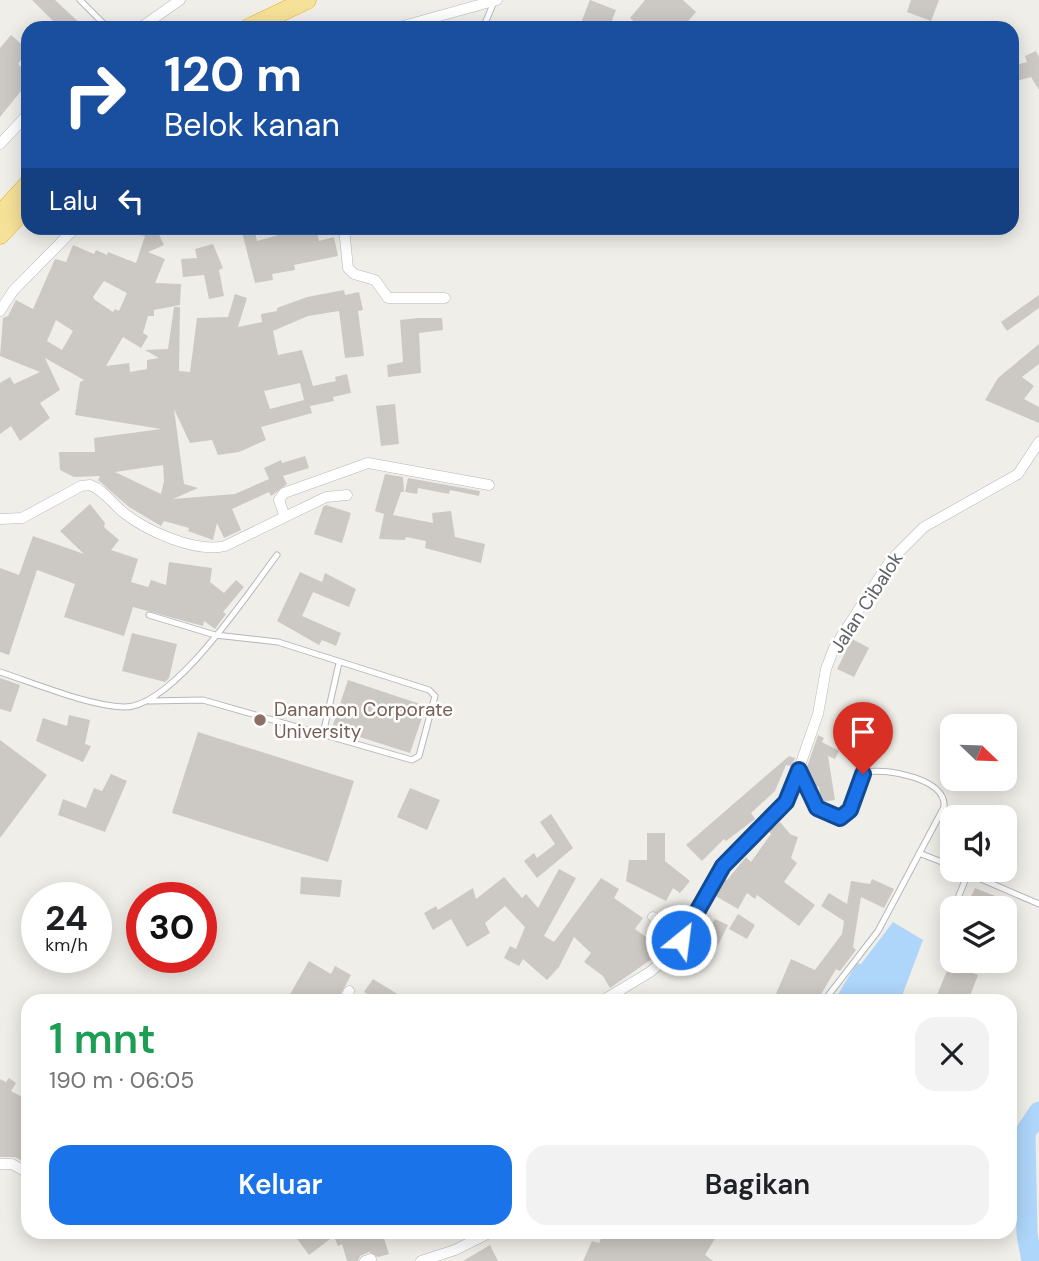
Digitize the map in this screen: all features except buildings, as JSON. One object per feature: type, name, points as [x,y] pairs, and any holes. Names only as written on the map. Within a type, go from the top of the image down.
[{"type":"highway","points":[[263,21],[307,0]]},
{"type":"highway","points":[[0,215],[21,192]]},
{"type":"highway","points":[[0,235],[21,212]]},
{"type":"street","points":[[150,21],[180,0]]},
{"type":"street","points":[[421,21],[496,0]]},
{"type":"street","points":[[0,143],[21,121]]},
{"type":"street","points":[[0,311],[13,291],[68,235]]},
{"type":"street","points":[[345,235],[348,268],[354,274],[375,280],[388,298],[445,298]]},
{"type":"street","name":"Jalan Cibalok","points":[[613,994],[660,965],[685,934],[723,866],[786,802],[818,714],[830,657],[852,616],[890,561],[924,527],[1018,474],[1039,442]]},
{"type":"street","points":[[285,517],[279,500],[284,493],[368,463],[489,485]]},
{"type":"street","points":[[0,519],[22,519],[87,485],[97,488],[138,522],[208,547],[225,546],[326,497],[347,495]]},
{"type":"street","points":[[653,917],[685,934]]},
{"type":"street","points":[[0,1164],[12,1164],[21,1169]]},
{"type":"street","points":[[421,1261],[478,1239]]},
{"type":"lane","points":[[80,0],[101,21]]},
{"type":"lane","points":[[486,21],[496,0]]},
{"type":"lane","points":[[0,671],[111,705],[136,706],[149,701],[180,676],[277,555]]},
{"type":"lane","points":[[149,615],[215,635],[278,642],[429,690],[435,698],[416,759],[203,700],[149,701]]},
{"type":"lane","points":[[323,734],[340,663]]},
{"type":"lane","points":[[799,770],[817,808],[840,818],[848,814],[856,784],[866,772],[893,773],[940,789],[944,797],[944,807],[878,931],[829,994]]},
{"type":"lane","points":[[919,853],[940,861]]},
{"type":"lane","points":[[989,882],[1039,904]]},
{"type":"water","points":[[893,922],[923,940],[903,994],[838,994],[857,963],[861,964]]},
{"type":"waterway","points":[[1032,1261],[1027,1234],[1025,1133],[1039,1112]]},
{"type":"place","name":"Danamon Corporate University","points":[[260,720]]},
{"type":"route","points":[[681,940],[723,866],[786,802],[799,770],[817,808],[825,814],[840,818],[848,814],[856,784],[863,774]]}]
